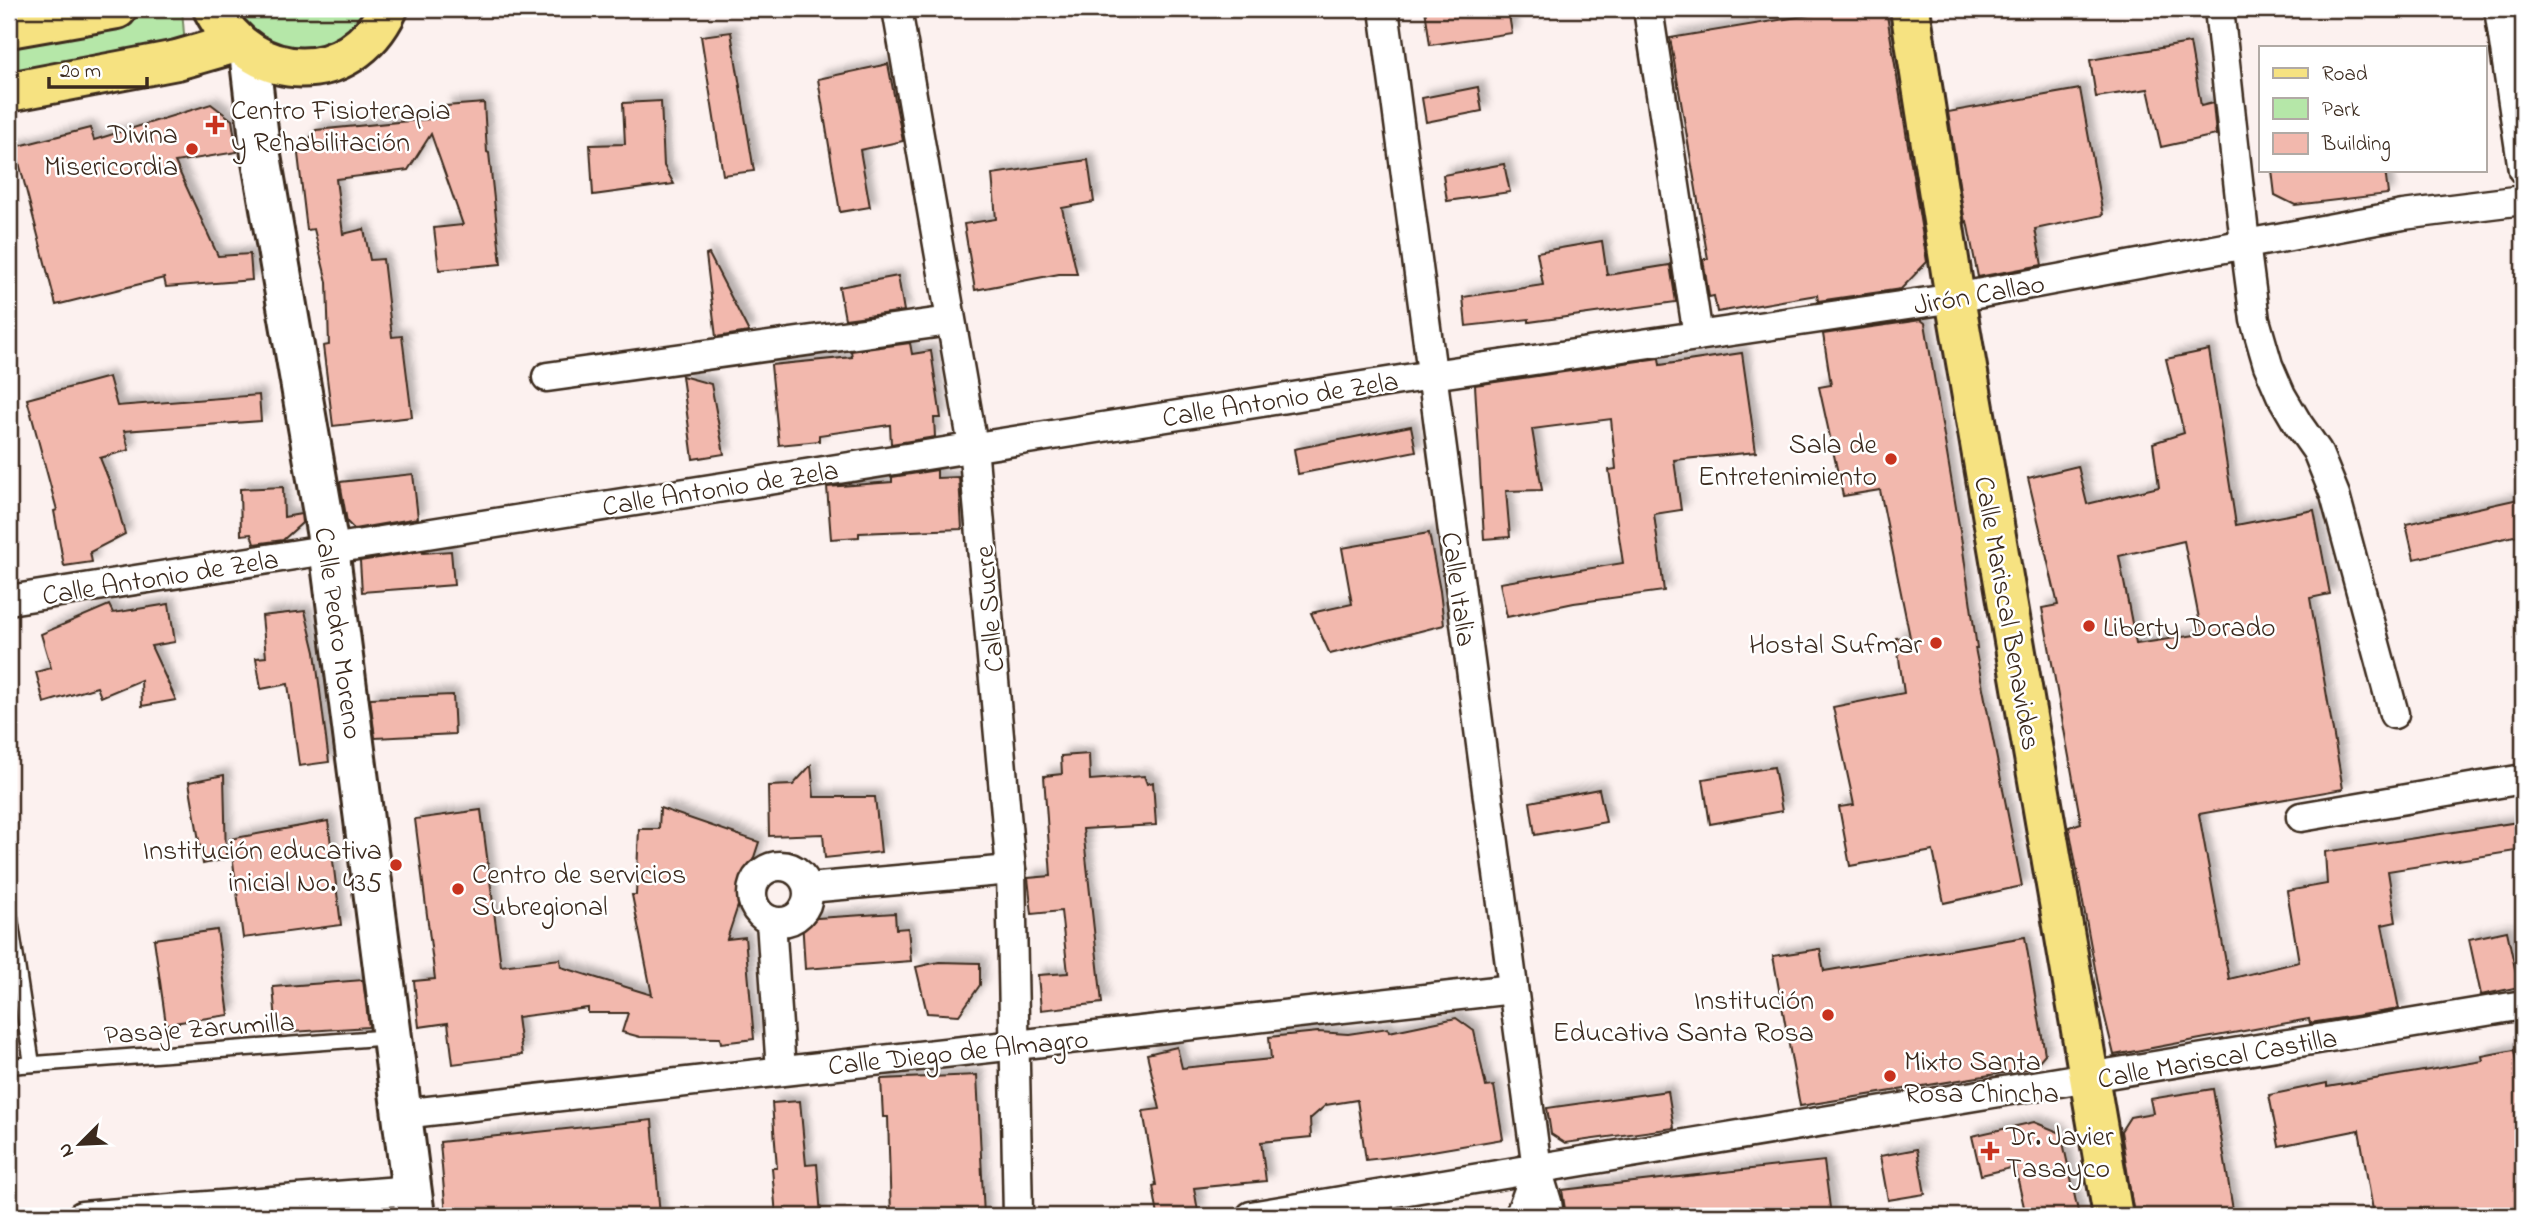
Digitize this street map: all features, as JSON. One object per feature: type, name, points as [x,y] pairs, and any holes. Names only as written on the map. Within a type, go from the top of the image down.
[{"type":"main road","points":[[9,28],[117,9]]},
{"type":"main road","points":[[213,9],[221,24],[243,48],[276,65],[305,68],[334,62],[360,48],[380,26],[388,9]]},
{"type":"main road","name":"Calle Mariscal Benavides","points":[[1910,9],[1955,298],[2113,1216]]},
{"type":"main road","points":[[9,92],[243,48]]},
{"type":"main road","name":"Calle Pedro Moreno","points":[[243,48],[330,548],[413,1203]]},
{"type":"street","name":"Calle Sucre","points":[[897,9],[973,446],[1011,870],[1018,1216]]},
{"type":"street","name":"Calle Italia","points":[[1384,9],[1537,1169],[1549,1216]]},
{"type":"street","points":[[1648,9],[1698,335]]},
{"type":"street","points":[[2219,9],[2255,320],[2268,365],[2298,424],[2317,451],[2335,495],[2394,714]]},
{"type":"street","points":[[2499,9],[2523,170]]},
{"type":"street","name":"Jirón Callao","points":[[1432,375],[1955,298],[2403,215],[2523,200]]},
{"type":"street","points":[[547,377],[950,321]]},
{"type":"street","name":"Calle Antonio de Zela","points":[[9,600],[1432,375]]},
{"type":"street","points":[[2301,817],[2523,779]]},
{"type":"street","points":[[779,866],[792,868],[802,877],[807,888],[803,911],[794,919],[772,921],[760,915],[753,903],[751,890],[756,878],[766,869],[779,866]]},
{"type":"street","points":[[807,888],[1011,870]]},
{"type":"street","points":[[772,921],[780,1071]]},
{"type":"street","name":"Calle Diego de Almagro","points":[[402,1114],[1513,989]]},
{"type":"street","name":"Calle Mariscal Castilla","points":[[1251,1216],[2523,1005]]},
{"type":"street","name":"Calle Italia","points":[[1522,1216],[1521,1212],[1537,1169]]},
{"type":"street","points":[[82,1216],[413,1203]]},
{"type":"lane","points":[[9,912],[32,1064]]},
{"type":"lane","name":"Pasaje Zarumilla","points":[[9,1066],[393,1037]]},
{"type":"green space","points":[[154,9],[182,9],[185,47],[9,78],[9,34]]},
{"type":"green space","points":[[235,9],[367,9],[353,26],[337,38],[301,48],[265,38],[249,26]]},
{"type":"building","points":[[1425,9],[1508,9],[1512,33],[1430,45]]},
{"type":"building","points":[[1846,9],[1886,9],[1927,262],[1901,289],[1818,301],[1817,295],[1717,312],[1714,296],[1709,297],[1703,259],[1708,259],[1670,38]]},
{"type":"building","points":[[731,32],[754,171],[723,175],[701,36]]},
{"type":"building","points":[[2190,43],[2201,106],[2213,103],[2216,135],[2161,147],[2148,89],[2096,97],[2090,60]]},
{"type":"building","points":[[888,64],[903,141],[860,150],[870,207],[840,212],[818,79]]},
{"type":"building","points":[[1478,87],[1482,111],[1426,122],[1422,98]]},
{"type":"building","points":[[2080,89],[2103,215],[2035,229],[2042,265],[1978,277],[1967,221],[1965,223],[1948,112]]},
{"type":"building","points":[[661,101],[664,166],[674,184],[593,195],[590,145],[625,144],[623,103]]},
{"type":"building","points":[[484,103],[487,152],[501,264],[439,270],[434,228],[463,225],[431,134],[408,170],[336,179],[343,234],[364,229],[370,260],[383,259],[392,337],[402,336],[412,417],[333,426],[323,346],[329,345],[327,282],[314,229],[307,230],[298,154],[316,130],[449,117],[446,106]]},
{"type":"building","points":[[211,104],[232,120],[237,152],[175,162],[218,256],[250,254],[252,280],[166,287],[164,278],[56,305],[15,147],[90,128],[94,140]]},
{"type":"building","points":[[1088,160],[1094,202],[1062,208],[1077,274],[1059,274],[975,290],[964,224],[996,219],[992,174]]},
{"type":"building","points":[[1504,164],[1510,192],[1447,201],[1443,175]]},
{"type":"building","points":[[2272,172],[2385,172],[2388,194],[2295,205],[2275,195]]},
{"type":"building","points":[[1602,241],[1607,275],[1670,265],[1676,302],[1529,322],[1529,319],[1466,326],[1463,297],[1543,285],[1537,252]]},
{"type":"building","points":[[709,254],[749,332],[716,337],[706,255]]},
{"type":"building","points":[[898,276],[904,311],[845,319],[839,287]]},
{"type":"building","points":[[1921,320],[1925,323],[1962,543],[1975,648],[2022,886],[1944,903],[1933,851],[1850,866],[1839,807],[1854,805],[1833,707],[1904,693],[1896,638],[1910,637],[1880,490],[1843,496],[1819,387],[1831,385],[1823,334]]},
{"type":"building","points":[[910,343],[912,354],[931,351],[941,418],[934,418],[935,437],[891,444],[890,425],[819,435],[819,441],[779,445],[771,365],[852,357],[851,351]]},
{"type":"building","points":[[2209,350],[2236,525],[2314,510],[2330,594],[2310,598],[2343,789],[2199,814],[2229,979],[2299,962],[2287,891],[2327,884],[2325,852],[2518,822],[2522,850],[2388,871],[2396,922],[2382,925],[2399,1009],[2310,1023],[2309,1019],[2114,1055],[2101,1001],[2069,827],[2081,823],[2042,608],[2058,605],[2028,478],[2078,466],[2087,504],[2159,487],[2153,443],[2184,433],[2166,359]],"holes":[[[2184,541],[2202,634],[2136,644],[2119,556]]]},
{"type":"building","points":[[1742,353],[1756,452],[1674,460],[1681,510],[1654,514],[1664,591],[1574,603],[1507,617],[1500,583],[1623,563],[1609,470],[1616,469],[1611,419],[1532,429],[1542,490],[1506,491],[1510,537],[1484,539],[1475,385],[1659,358],[1660,365]]},
{"type":"building","points":[[682,376],[711,384],[724,454],[693,459]]},
{"type":"building","points":[[109,377],[117,406],[259,395],[261,421],[124,431],[129,450],[100,458],[113,490],[125,534],[90,552],[92,562],[64,566],[54,511],[57,510],[27,399]]},
{"type":"building","points":[[1411,426],[1416,451],[1298,474],[1294,449]]},
{"type":"building","points":[[937,470],[937,478],[959,477],[962,529],[859,533],[859,537],[831,539],[827,487],[892,482],[892,477]]},
{"type":"building","points":[[413,474],[418,518],[354,529],[347,522],[340,482]]},
{"type":"building","points":[[283,487],[284,517],[301,514],[302,523],[283,540],[254,544],[251,534],[241,535],[240,489]]},
{"type":"building","points":[[2523,498],[2523,534],[2414,559],[2406,524]]},
{"type":"building","points":[[1429,533],[1444,625],[1330,654],[1311,613],[1352,604],[1342,548]]},
{"type":"building","points":[[422,551],[451,551],[454,585],[362,592],[360,561]]},
{"type":"building","points":[[169,604],[175,642],[151,646],[176,700],[142,706],[141,680],[101,697],[97,687],[44,703],[36,672],[51,668],[41,634],[109,605],[113,613]]},
{"type":"building","points":[[305,611],[315,652],[329,762],[299,766],[288,684],[261,689],[256,658],[266,657],[262,616]]},
{"type":"building","points":[[453,695],[455,734],[375,738],[370,698]]},
{"type":"building","points":[[1089,754],[1090,780],[1144,776],[1147,784],[1153,782],[1156,825],[1083,829],[1102,1003],[1041,1010],[1038,975],[1068,973],[1061,911],[1032,914],[1028,878],[1051,876],[1044,776],[1062,774],[1061,756]]},
{"type":"building","points":[[811,765],[814,797],[875,797],[881,852],[825,858],[823,834],[769,836],[768,786],[793,785]]},
{"type":"building","points":[[1774,767],[1782,811],[1710,824],[1703,779]]},
{"type":"building","points":[[224,775],[226,859],[203,864],[189,782]]},
{"type":"building","points":[[1599,789],[1606,822],[1535,835],[1530,802]]},
{"type":"building","points":[[660,808],[759,842],[727,939],[745,937],[754,1039],[721,1043],[720,1038],[640,1037],[622,1032],[628,1013],[588,1013],[588,1008],[517,1017],[522,1055],[453,1064],[448,1023],[419,1027],[414,981],[435,979],[415,819],[481,810],[501,966],[560,959],[561,967],[652,995],[632,895],[636,895],[639,829],[659,829]]},
{"type":"building","points":[[328,821],[341,925],[243,938],[230,839]]},
{"type":"building","points":[[895,913],[896,929],[908,928],[911,961],[805,969],[802,919]]},
{"type":"building","points":[[217,930],[229,1015],[166,1024],[154,939]]},
{"type":"building","points":[[2507,931],[2519,987],[2481,995],[2469,939]]},
{"type":"building","points":[[2025,937],[2045,1054],[2033,1068],[1800,1106],[1773,956],[1820,949],[1824,971]]},
{"type":"building","points":[[939,962],[980,963],[980,985],[959,1015],[927,1013],[916,967]]},
{"type":"building","points":[[363,980],[369,1027],[277,1033],[273,987]]},
{"type":"building","points":[[1456,1018],[1474,1031],[1486,1087],[1494,1086],[1503,1139],[1366,1160],[1357,1100],[1326,1105],[1310,1119],[1311,1137],[1261,1142],[1266,1181],[1194,1188],[1198,1211],[1158,1216],[1153,1186],[1156,1185],[1143,1111],[1160,1109],[1147,1054],[1177,1047],[1182,1068],[1271,1059],[1269,1037],[1318,1032],[1348,1034],[1388,1028],[1389,1032]]},
{"type":"building","points":[[2514,1050],[2523,1096],[2523,1216],[2374,1216],[2359,1130],[2279,1146],[2269,1095],[2327,1083],[2327,1087],[2483,1061],[2482,1056]]},
{"type":"building","points":[[977,1075],[984,1216],[891,1216],[888,1117],[883,1117],[881,1079]]},
{"type":"building","points":[[2213,1089],[2234,1216],[2134,1216],[2121,1131],[2130,1117],[2153,1113],[2150,1099]]},
{"type":"building","points":[[1668,1091],[1674,1128],[1565,1143],[1551,1134],[1547,1108]]},
{"type":"building","points":[[800,1101],[806,1165],[817,1164],[821,1216],[776,1216],[772,1168],[777,1168],[772,1103]]},
{"type":"building","points":[[652,1120],[660,1216],[446,1216],[440,1142]]},
{"type":"building","points":[[2034,1122],[2061,1133],[2079,1216],[2026,1216],[2015,1167],[1981,1175],[1972,1136]]},
{"type":"building","points":[[1917,1149],[1925,1194],[1888,1200],[1880,1156]]},
{"type":"building","points":[[1824,1161],[1831,1216],[1566,1216],[1562,1190]]},
{"type":"place","name":"Centro Fisioterapia y Rehabilitación","points":[[215,125]]},
{"type":"place","name":"Divina Misericordia","points":[[192,149]]},
{"type":"place","name":"Sala de Entretenimiento","points":[[1891,459]]},
{"type":"place","name":"Liberty Dorado","points":[[2089,626]]},
{"type":"place","name":"Hostal Sufmar","points":[[1936,643]]},
{"type":"place","name":"Institución educativa inicial No. 435","points":[[396,865]]},
{"type":"place","name":"Centro de servicios Subregional","points":[[458,889]]},
{"type":"place","name":"Institución Educativa Santa Rosa","points":[[1828,1015]]},
{"type":"place","name":"Mixto Santa Rosa Chincha","points":[[1890,1076]]},
{"type":"place","name":"Dr. Javier Tasayco","points":[[1990,1151]]}]
